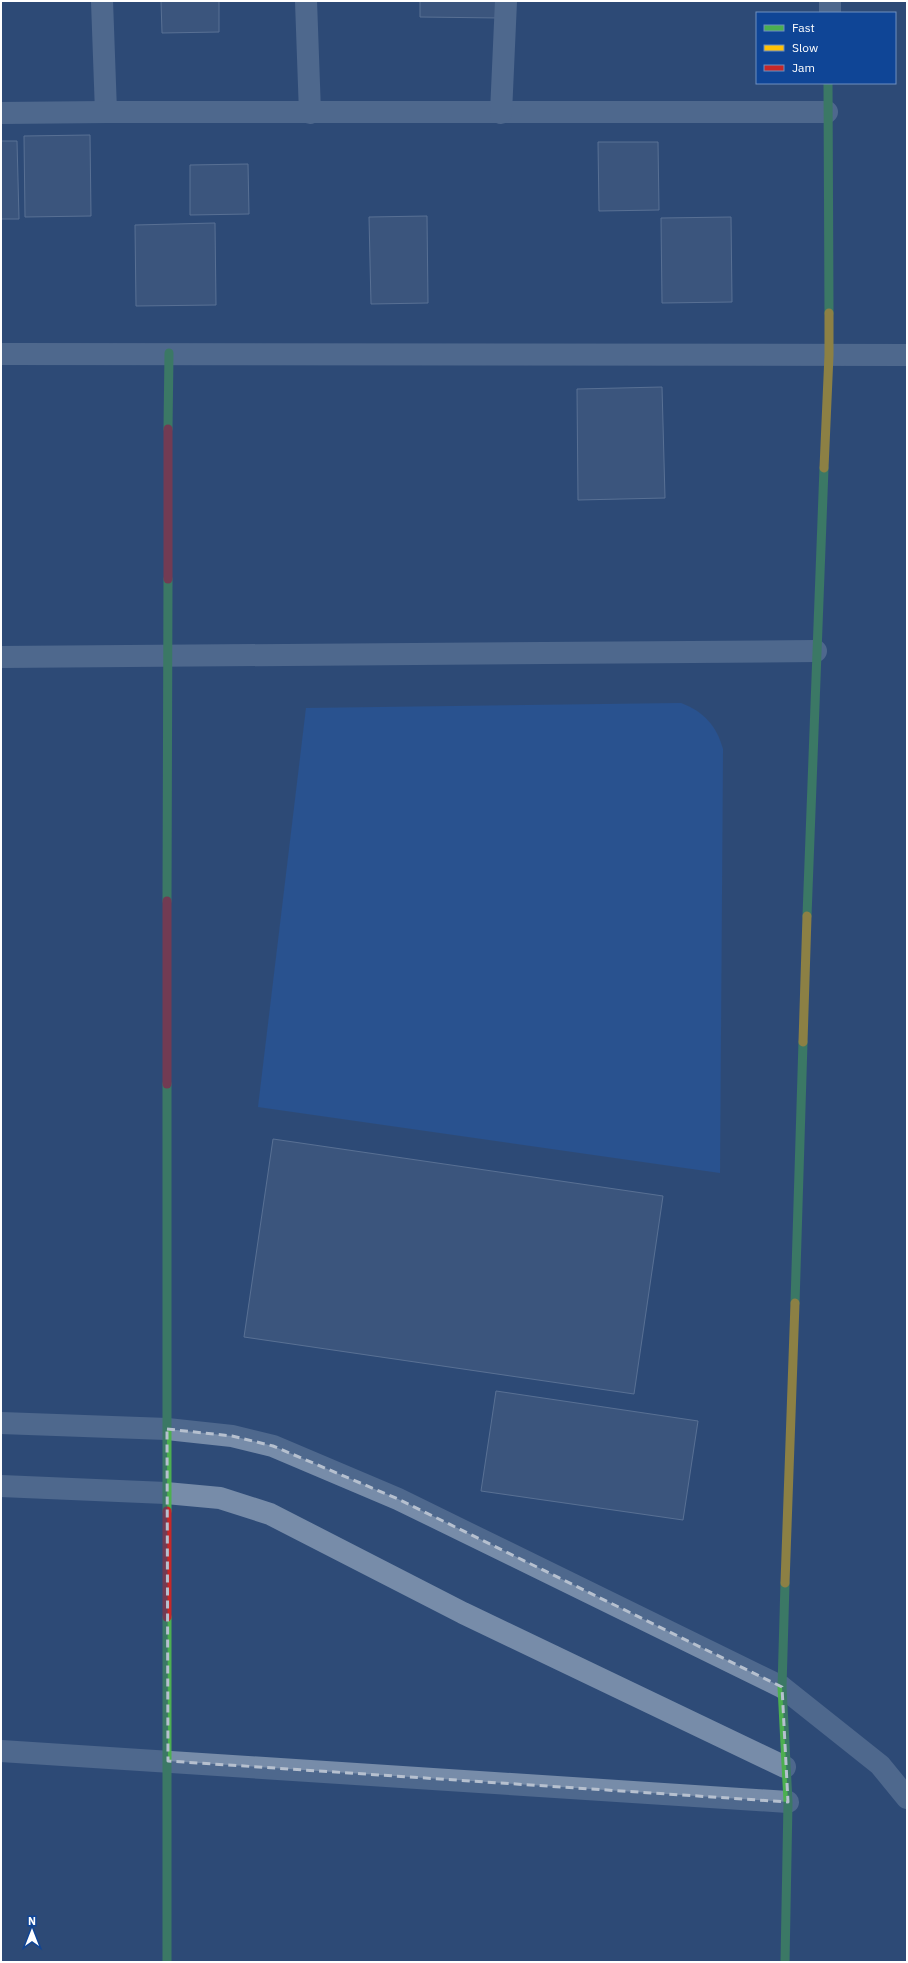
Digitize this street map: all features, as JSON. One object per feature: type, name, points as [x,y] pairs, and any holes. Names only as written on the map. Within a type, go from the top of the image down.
[{"type":"street","points":[[102,1],[106,112]]},
{"type":"street","points":[[306,1],[310,113]]},
{"type":"street","points":[[501,113],[506,1]]},
{"type":"street","points":[[830,1],[830,12]]},
{"type":"street","points":[[785,1962],[788,1802],[782,1687],[816,651],[829,355],[828,84]]},
{"type":"street","points":[[1,113],[827,112]]},
{"type":"street","points":[[167,1962],[167,657],[169,353]]},
{"type":"street","points":[[1,354],[907,355]]},
{"type":"street","points":[[1,657],[167,657],[816,651]]},
{"type":"street","points":[[1,1423],[167,1429],[232,1436],[273,1446],[288,1452],[398,1499],[782,1687],[880,1765],[907,1798]]},
{"type":"street","points":[[1,1486],[166,1493],[220,1498],[270,1514],[470,1616],[785,1767]]},
{"type":"street","points":[[1,1751],[788,1802]]},
{"type":"highlighted area","points":[[167,1429],[232,1436],[273,1446],[398,1499],[782,1687],[788,1802],[168,1761]]},
{"type":"shaded area","points":[[681,703],[703,715],[708,720],[717,733],[723,749],[720,1173],[258,1107],[306,708]]},
{"type":"building","points":[[161,1],[219,1],[219,32],[162,33]]},
{"type":"building","points":[[420,1],[501,1],[501,18],[420,17]]},
{"type":"building","points":[[90,135],[91,216],[25,217],[24,136]]},
{"type":"building","points":[[1,141],[17,141],[19,219],[1,219]]},
{"type":"building","points":[[598,142],[658,142],[659,210],[599,211]]},
{"type":"building","points":[[248,164],[249,214],[190,215],[190,165]]},
{"type":"building","points":[[427,216],[428,303],[371,304],[369,217]]},
{"type":"building","points":[[731,217],[732,302],[662,303],[661,218]]},
{"type":"building","points":[[215,223],[216,305],[136,306],[135,225]]},
{"type":"building","points":[[662,387],[665,498],[578,500],[577,389]]},
{"type":"building","points":[[273,1139],[663,1196],[634,1394],[244,1337]]},
{"type":"building","points":[[496,1391],[698,1421],[683,1520],[481,1491]]},
{"type":"traffic: fast","points":[[828,84],[829,313]]},
{"type":"traffic: fast","points":[[168,429],[169,353]]},
{"type":"traffic: fast","points":[[807,916],[824,468]]},
{"type":"traffic: fast","points":[[167,901],[168,579]]},
{"type":"traffic: fast","points":[[795,1303],[803,1042]]},
{"type":"traffic: fast","points":[[167,1084],[167,1511]]},
{"type":"traffic: fast","points":[[785,1583],[782,1687],[788,1802],[785,1962]]},
{"type":"traffic: fast","points":[[167,1617],[167,1962]]},
{"type":"traffic: slow","points":[[824,468],[829,355],[829,313]]},
{"type":"traffic: slow","points":[[803,1042],[807,916]]},
{"type":"traffic: slow","points":[[785,1583],[795,1303]]},
{"type":"traffic: jam","points":[[168,429],[168,579]]},
{"type":"traffic: jam","points":[[167,901],[167,1084]]},
{"type":"traffic: jam","points":[[167,1511],[167,1617]]}]
